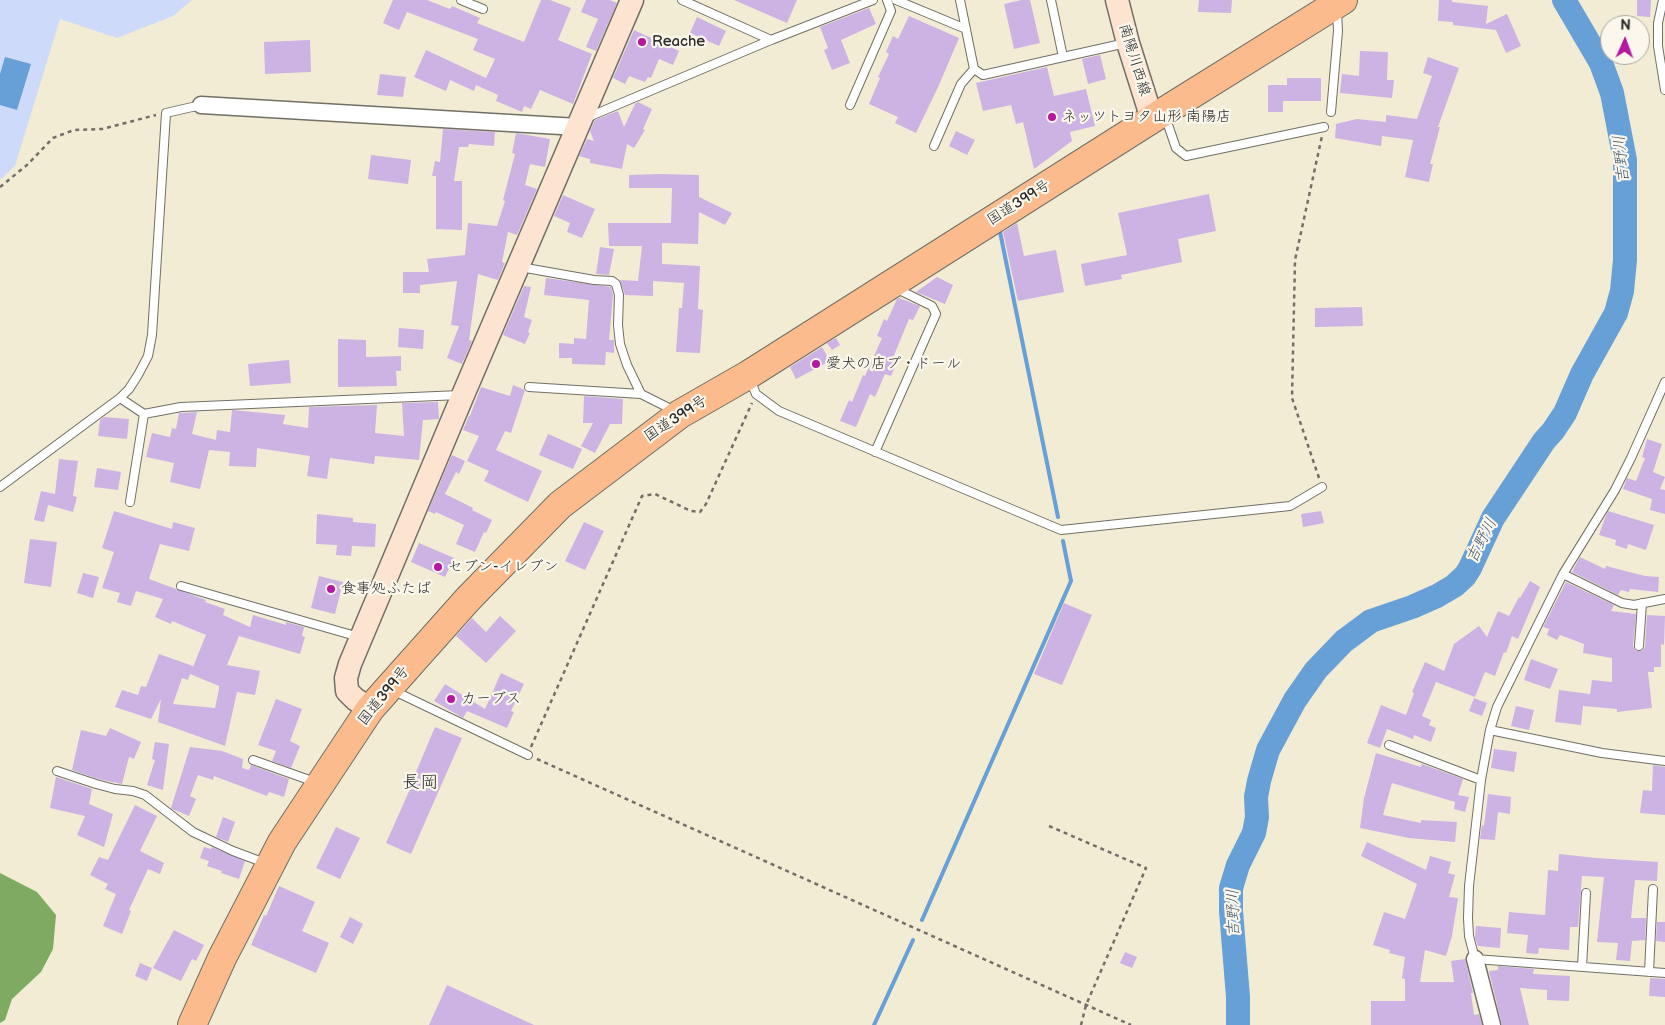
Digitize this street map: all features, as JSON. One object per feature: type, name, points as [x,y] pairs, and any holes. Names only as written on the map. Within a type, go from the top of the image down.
[{"type":"highway","name":"国道399号","points":[[192,1025],[222,958],[282,842],[370,709],[468,599],[560,505],[680,414],[752,384],[889,285],[1341,1]]},
{"type":"street","points":[[370,709],[347,691],[346,678],[463,395],[632,0]]},
{"type":"street","name":"南陽川西線","points":[[1117,0],[1128,43],[1158,115]]},
{"type":"street","points":[[202,105],[579,123]]},
{"type":"street","points":[[1475,959],[1492,1025]]},
{"type":"lane","points":[[461,0],[483,9]]},
{"type":"lane","points":[[682,0],[771,40]]},
{"type":"lane","points":[[579,123],[771,40],[873,0]]},
{"type":"lane","points":[[850,105],[891,12],[887,0]]},
{"type":"lane","points":[[896,0],[966,29]]},
{"type":"lane","points":[[960,0],[974,69],[983,75],[1128,43]]},
{"type":"lane","points":[[1051,0],[1063,57]]},
{"type":"lane","points":[[1663,0],[1658,23],[1658,46],[1665,90]]},
{"type":"lane","points":[[1331,112],[1341,1]]},
{"type":"lane","points":[[934,146],[961,84],[974,69]]},
{"type":"lane","points":[[0,487],[120,398],[129,389],[148,356],[152,335],[166,113],[202,105]]},
{"type":"lane","points":[[1158,115],[1176,148],[1186,156],[1324,127]]},
{"type":"lane","points":[[518,266],[612,281],[616,284],[619,295],[618,325],[620,344],[627,365],[641,394]]},
{"type":"lane","points":[[876,452],[936,314],[932,306],[889,285]]},
{"type":"lane","points":[[752,384],[779,411],[1061,530],[1290,506],[1322,487]]},
{"type":"lane","points":[[1665,384],[1632,458],[1615,490],[1563,574],[1498,707],[1490,730],[1480,780],[1469,894],[1469,936],[1475,959],[1665,974]]},
{"type":"lane","points":[[529,387],[641,394],[680,414]]},
{"type":"lane","points":[[120,398],[144,414],[181,407],[463,395]]},
{"type":"lane","points":[[130,502],[144,414]]},
{"type":"lane","points":[[1563,574],[1622,603],[1634,605],[1665,600]]},
{"type":"lane","points":[[181,586],[361,638]]},
{"type":"lane","points":[[1639,646],[1642,603]]},
{"type":"lane","points":[[388,688],[528,755]]},
{"type":"lane","points":[[1490,730],[1602,753],[1665,761]]},
{"type":"lane","points":[[1389,745],[1480,780]]},
{"type":"lane","points":[[253,760],[321,784]]},
{"type":"lane","points":[[57,771],[96,784],[145,795],[193,832],[233,851],[271,865]]},
{"type":"lane","points":[[1649,972],[1653,889]]},
{"type":"lane","points":[[1582,967],[1586,893]]},
{"type":"path","points":[[0,187],[27,165],[53,138],[74,130],[102,129],[166,113]]},
{"type":"path","points":[[1322,487],[1292,398],[1295,260],[1324,127]]},
{"type":"path","points":[[752,384],[706,504],[700,512],[691,511],[655,494],[642,496],[528,755],[1131,1025]]},
{"type":"path","points":[[1049,826],[1146,868],[1086,1005],[1081,1025]]},
{"type":"shaded area","points":[[0,0],[192,0],[173,16],[117,38],[60,19],[15,166],[0,180]]},
{"type":"green space","points":[[0,873],[37,892],[56,915],[53,949],[41,972],[12,999],[5,1020],[0,1023]]},
{"type":"water","points":[[5,57],[31,64],[17,110],[0,105],[0,74]]},
{"type":"building","points":[[393,0],[427,0],[450,9],[452,6],[480,18],[477,23],[524,42],[541,0],[550,0],[571,8],[558,40],[592,54],[573,104],[540,90],[531,109],[524,106],[522,112],[496,101],[498,95],[476,85],[474,91],[450,80],[446,91],[414,77],[426,50],[486,78],[495,59],[473,50],[478,39],[407,12],[399,30],[383,23]]},
{"type":"building","points":[[586,0],[610,0],[617,3],[596,51],[586,47],[598,19],[581,12]]},
{"type":"building","points":[[734,0],[797,0],[787,23]]},
{"type":"building","points":[[1030,0],[1040,43],[1014,49],[1004,4]]},
{"type":"building","points":[[1199,0],[1232,0],[1231,13],[1198,12]]},
{"type":"building","points":[[1439,0],[1452,0],[1452,2],[1488,6],[1486,24],[1507,14],[1521,46],[1506,53],[1496,30],[1453,25],[1453,22],[1438,21]]},
{"type":"building","points":[[1637,0],[1651,0],[1650,17],[1650,15],[1637,15]]},
{"type":"building","points":[[869,8],[876,24],[841,40],[850,63],[832,70],[824,50],[828,48],[820,27]]},
{"type":"building","points":[[909,16],[959,38],[916,133],[895,123],[898,117],[869,104],[880,78],[878,77],[889,54],[886,52],[893,36],[898,39]]},
{"type":"building","points":[[697,17],[726,31],[719,46],[690,33]]},
{"type":"building","points":[[634,30],[679,51],[673,65],[659,59],[651,78],[648,77],[645,82],[629,76],[625,84],[613,78]]},
{"type":"building","points":[[310,40],[311,72],[265,74],[264,42]]},
{"type":"building","points":[[1360,51],[1388,52],[1387,80],[1394,80],[1392,98],[1340,93],[1342,74],[1359,76]]},
{"type":"building","points":[[1100,55],[1106,79],[1088,84],[1082,59]]},
{"type":"building","points":[[1428,57],[1459,68],[1438,127],[1440,127],[1430,164],[1433,164],[1429,182],[1405,177],[1413,140],[1382,136],[1381,146],[1335,138],[1336,124],[1357,119],[1386,122],[1386,115],[1417,119],[1432,76],[1423,73]]},
{"type":"building","points":[[1047,67],[1054,96],[1086,89],[1095,126],[1070,132],[1072,141],[1034,169],[1023,122],[1016,124],[1011,105],[983,111],[976,83]]},
{"type":"building","points":[[380,74],[406,77],[403,97],[377,95]]},
{"type":"building","points":[[1287,78],[1321,78],[1321,101],[1283,101],[1283,112],[1268,112],[1268,85],[1287,85]]},
{"type":"building","points":[[638,102],[652,109],[643,129],[645,130],[634,148],[627,144],[622,169],[590,163],[590,159],[579,156],[587,139],[594,141],[590,131],[595,120],[618,111],[624,127],[635,104]]},
{"type":"building","points":[[443,129],[495,132],[494,146],[469,144],[468,147],[459,147],[454,181],[462,181],[462,230],[436,229],[436,176],[432,176],[435,161],[440,162]]},
{"type":"building","points":[[956,131],[975,140],[967,155],[949,146]]},
{"type":"building","points":[[516,133],[550,139],[545,167],[530,164],[525,185],[537,189],[517,235],[508,232],[502,262],[505,263],[498,280],[478,274],[469,340],[472,341],[462,364],[447,358],[459,326],[451,325],[457,281],[420,285],[420,293],[403,293],[403,272],[429,272],[427,259],[465,255],[468,223],[497,226],[505,201],[503,200],[515,154],[512,153]]},
{"type":"building","points":[[371,155],[411,160],[408,184],[368,179]]},
{"type":"building","points":[[629,175],[699,175],[699,197],[732,213],[725,225],[699,212],[698,244],[662,243],[662,264],[700,266],[698,309],[703,310],[700,353],[676,352],[679,308],[682,308],[684,283],[653,281],[653,296],[625,295],[620,280],[638,281],[642,246],[609,246],[608,223],[671,223],[672,188],[629,188]]},
{"type":"building","points":[[1209,194],[1216,231],[1178,239],[1182,262],[1121,275],[1122,279],[1085,286],[1081,264],[1127,255],[1118,213]]},
{"type":"building","points":[[563,195],[595,209],[582,238],[567,232],[570,223],[554,216]]},
{"type":"building","points":[[1017,223],[1024,256],[1056,250],[1064,292],[1018,301],[1003,232]]},
{"type":"building","points":[[600,247],[614,249],[609,275],[596,274]]},
{"type":"building","points":[[937,277],[953,285],[945,304],[916,292]]},
{"type":"building","points":[[546,278],[611,287],[613,295],[609,340],[614,340],[614,353],[606,352],[605,365],[572,364],[572,358],[559,358],[559,343],[574,344],[574,338],[586,339],[589,300],[544,295]]},
{"type":"building","points":[[524,286],[531,287],[524,317],[532,320],[528,332],[530,333],[525,344],[503,335]]},
{"type":"building","points":[[899,298],[920,306],[913,320],[909,319],[892,360],[897,362],[891,376],[885,374],[875,397],[870,394],[856,427],[840,421],[849,400],[852,402],[882,338],[877,336],[884,319],[887,321]]},
{"type":"building","points":[[1362,307],[1363,326],[1315,327],[1315,308]]},
{"type":"building","points":[[399,328],[424,330],[423,349],[398,347]]},
{"type":"building","points":[[836,338],[840,345],[832,350],[827,343]]},
{"type":"building","points":[[338,339],[366,340],[366,357],[401,356],[401,371],[396,371],[397,386],[338,387]]},
{"type":"building","points":[[822,347],[830,361],[796,379],[790,367]]},
{"type":"building","points":[[289,360],[291,383],[250,386],[248,364]]},
{"type":"building","points":[[513,385],[525,390],[511,433],[505,431],[496,450],[542,471],[528,502],[484,481],[489,471],[467,461],[479,436],[463,430],[481,387],[510,396]]},
{"type":"building","points":[[584,396],[623,399],[622,424],[610,424],[595,453],[581,446],[593,423],[583,423]]},
{"type":"building","points":[[438,402],[439,419],[423,420],[419,460],[375,456],[374,464],[330,458],[327,479],[307,476],[310,456],[257,448],[256,467],[229,466],[230,452],[209,450],[200,489],[170,482],[174,463],[146,457],[152,433],[170,437],[172,428],[176,429],[179,413],[197,412],[192,434],[216,440],[217,430],[230,432],[232,410],[285,415],[283,424],[308,428],[309,407],[377,405],[375,433],[404,436],[402,403]]},
{"type":"building","points":[[104,417],[129,419],[127,439],[98,436],[100,420]]},
{"type":"building","points":[[548,434],[582,449],[573,469],[539,455]]},
{"type":"building","points":[[1647,439],[1662,444],[1653,472],[1665,477],[1660,489],[1665,490],[1665,514],[1650,510],[1652,499],[1623,489],[1627,478],[1636,481],[1645,458],[1642,457]]},
{"type":"building","points":[[452,455],[465,461],[459,474],[456,472],[445,494],[492,520],[475,552],[456,544],[464,525],[436,512],[435,514],[428,511]]},
{"type":"building","points":[[59,459],[78,461],[73,496],[77,497],[73,512],[48,505],[44,522],[34,520],[41,491],[55,494]]},
{"type":"building","points":[[97,468],[121,472],[118,490],[94,487]]},
{"type":"building","points":[[114,511],[172,529],[173,522],[195,528],[189,551],[160,544],[149,579],[225,609],[223,615],[250,627],[253,615],[286,625],[286,622],[304,627],[302,636],[305,637],[300,654],[239,636],[227,665],[260,671],[255,695],[237,692],[225,746],[158,722],[161,699],[151,719],[115,707],[122,690],[138,695],[141,686],[146,687],[159,654],[193,666],[191,671],[206,635],[172,621],[171,624],[155,617],[163,599],[136,591],[131,606],[117,602],[120,593],[102,588],[114,552],[102,548]],"holes":[[[190,674],[219,686],[215,708],[173,704],[182,678],[188,680]]]},
{"type":"building","points":[[1321,511],[1324,523],[1303,527],[1301,514]]},
{"type":"building","points":[[1608,511],[1654,525],[1646,550],[1628,544],[1627,549],[1615,545],[1616,540],[1599,535]]},
{"type":"building","points":[[317,514],[353,518],[353,522],[376,524],[375,547],[352,546],[351,556],[336,555],[337,545],[316,544]]},
{"type":"building","points":[[584,522],[604,531],[585,570],[565,561]]},
{"type":"building","points":[[30,539],[57,542],[51,587],[24,583]]},
{"type":"building","points":[[419,543],[454,558],[445,577],[411,562]]},
{"type":"building","points":[[1580,557],[1605,569],[1606,566],[1645,576],[1659,577],[1658,592],[1630,589],[1629,592],[1621,590],[1618,595],[1572,572]]},
{"type":"building","points":[[83,573],[99,577],[93,598],[77,593]]},
{"type":"building","points":[[319,576],[343,582],[335,614],[311,608]]},
{"type":"building","points":[[1530,581],[1540,587],[1518,639],[1512,636],[1495,676],[1485,672],[1475,697],[1436,682],[1422,716],[1431,720],[1429,725],[1436,728],[1431,742],[1414,735],[1413,739],[1387,729],[1380,748],[1367,743],[1381,705],[1406,715],[1414,693],[1412,692],[1425,662],[1444,671],[1454,644],[1479,626],[1487,637],[1498,611],[1509,616]]},
{"type":"building","points":[[1566,582],[1614,605],[1611,611],[1636,614],[1633,646],[1636,651],[1642,651],[1645,647],[1647,615],[1665,616],[1664,645],[1661,644],[1661,667],[1654,667],[1654,672],[1648,672],[1652,708],[1617,712],[1617,709],[1583,706],[1581,725],[1555,722],[1559,690],[1590,694],[1592,680],[1612,682],[1612,658],[1583,653],[1584,644],[1560,635],[1557,640],[1547,635],[1549,629],[1543,627]]},
{"type":"building","points":[[1064,603],[1092,615],[1062,685],[1034,674]]},
{"type":"building","points":[[500,616],[516,631],[486,663],[456,636],[472,618],[486,632]]},
{"type":"building","points":[[1531,659],[1558,669],[1550,689],[1524,680]]},
{"type":"building","points":[[501,673],[524,684],[511,711],[514,712],[507,728],[467,711],[463,718],[434,701],[445,684],[485,709]]},
{"type":"building","points":[[1474,698],[1487,703],[1482,716],[1469,711]]},
{"type":"building","points":[[276,699],[302,709],[290,741],[300,746],[291,768],[272,761],[276,751],[258,745]]},
{"type":"building","points":[[1516,706],[1534,710],[1529,730],[1511,726]]},
{"type":"building","points":[[435,727],[462,738],[411,854],[386,843]]},
{"type":"building","points":[[110,728],[141,742],[134,759],[129,757],[122,784],[98,779],[72,770],[81,730],[106,736]]},
{"type":"building","points":[[155,742],[169,744],[163,790],[147,785],[155,760],[152,759]]},
{"type":"building","points":[[190,747],[222,751],[243,759],[242,768],[249,770],[251,765],[289,779],[284,797],[269,792],[267,796],[214,776],[213,780],[198,775],[190,796],[196,799],[189,816],[172,809]]},
{"type":"building","points":[[1494,749],[1517,752],[1514,772],[1491,768]]},
{"type":"building","points":[[1376,753],[1421,767],[1422,764],[1463,779],[1458,795],[1469,797],[1465,812],[1454,809],[1455,802],[1392,783],[1383,815],[1421,823],[1421,820],[1457,822],[1455,842],[1409,838],[1360,828],[1364,798]]},
{"type":"building","points":[[1653,765],[1665,767],[1665,815],[1640,813],[1643,790],[1652,791]]},
{"type":"building","points":[[56,777],[92,789],[89,804],[113,814],[104,847],[77,835],[85,816],[50,808]]},
{"type":"building","points":[[1488,794],[1511,797],[1510,814],[1498,812],[1495,840],[1480,839],[1482,825],[1484,826]]},
{"type":"building","points":[[135,805],[157,816],[140,851],[164,863],[160,874],[148,869],[129,910],[131,911],[122,934],[103,926],[116,894],[105,889],[108,884],[90,875],[99,857],[108,860]]},
{"type":"building","points":[[223,817],[235,822],[228,842],[216,837]]},
{"type":"building","points":[[336,827],[360,838],[340,879],[316,868]]},
{"type":"building","points":[[1367,842],[1426,870],[1430,856],[1451,862],[1448,873],[1455,875],[1449,897],[1458,898],[1452,936],[1446,956],[1425,950],[1420,982],[1454,982],[1451,961],[1465,959],[1473,993],[1471,993],[1474,1015],[1479,1014],[1482,1025],[1371,1025],[1371,1001],[1405,1001],[1405,979],[1402,978],[1405,957],[1389,953],[1390,950],[1373,945],[1384,912],[1405,919],[1417,884],[1361,856]]},
{"type":"building","points":[[204,847],[211,849],[212,847],[245,861],[239,879],[207,866],[209,861],[200,858]]},
{"type":"building","points":[[1559,854],[1658,862],[1657,881],[1635,880],[1631,918],[1646,918],[1645,940],[1632,941],[1630,961],[1616,960],[1618,943],[1597,942],[1604,877],[1582,876],[1578,927],[1570,927],[1569,950],[1539,948],[1538,954],[1526,953],[1528,935],[1507,933],[1509,912],[1545,915],[1548,870],[1558,871]]},
{"type":"building","points":[[279,886],[315,902],[302,931],[329,943],[316,973],[251,945]]},
{"type":"building","points":[[350,917],[363,924],[353,944],[340,937]]},
{"type":"building","points":[[1657,922],[1665,922],[1665,942],[1656,941]]},
{"type":"building","points":[[1476,926],[1501,928],[1500,948],[1478,946],[1475,938]]},
{"type":"building","points":[[174,930],[204,945],[196,961],[192,959],[181,981],[153,968]]},
{"type":"building","points":[[1125,952],[1137,957],[1132,968],[1120,963]]},
{"type":"building","points":[[140,963],[152,968],[147,981],[135,976]]},
{"type":"building","points":[[1498,966],[1534,969],[1533,974],[1570,976],[1569,1001],[1547,1000],[1547,990],[1520,988],[1529,1025],[1502,1025],[1489,971],[1498,970]]},
{"type":"building","points":[[1650,978],[1665,979],[1665,997],[1649,996]]},
{"type":"building","points":[[447,985],[534,1025],[429,1025]]},
{"type":"waterway","name":"吉野川","points":[[1238,1025],[1231,888],[1238,865],[1254,833],[1257,817],[1256,797],[1268,750],[1295,700],[1316,670],[1344,641],[1371,621],[1437,596],[1454,586],[1465,576],[1493,518],[1565,413],[1582,374],[1616,313],[1622,291],[1625,260],[1625,160],[1612,93],[1601,63],[1564,0]]},
{"type":"waterway","points":[[1000,232],[1058,517]]},
{"type":"waterway","points":[[922,920],[1071,581],[1063,541]]},
{"type":"waterway","points":[[874,1025],[913,940]]},
{"type":"place","name":"Reache","points":[[642,42]]},
{"type":"place","name":"ネッツトヨタ山形 南陽店","points":[[1052,117]]},
{"type":"place","name":"愛犬の店プ・ドール","points":[[816,364]]},
{"type":"place","name":"セブン-イレブン","points":[[438,567]]},
{"type":"place","name":"食事処ふたば","points":[[331,589]]},
{"type":"place","name":"カーブス","points":[[451,699]]},
{"type":"district","name":"長岡","points":[[420,783]]}]
